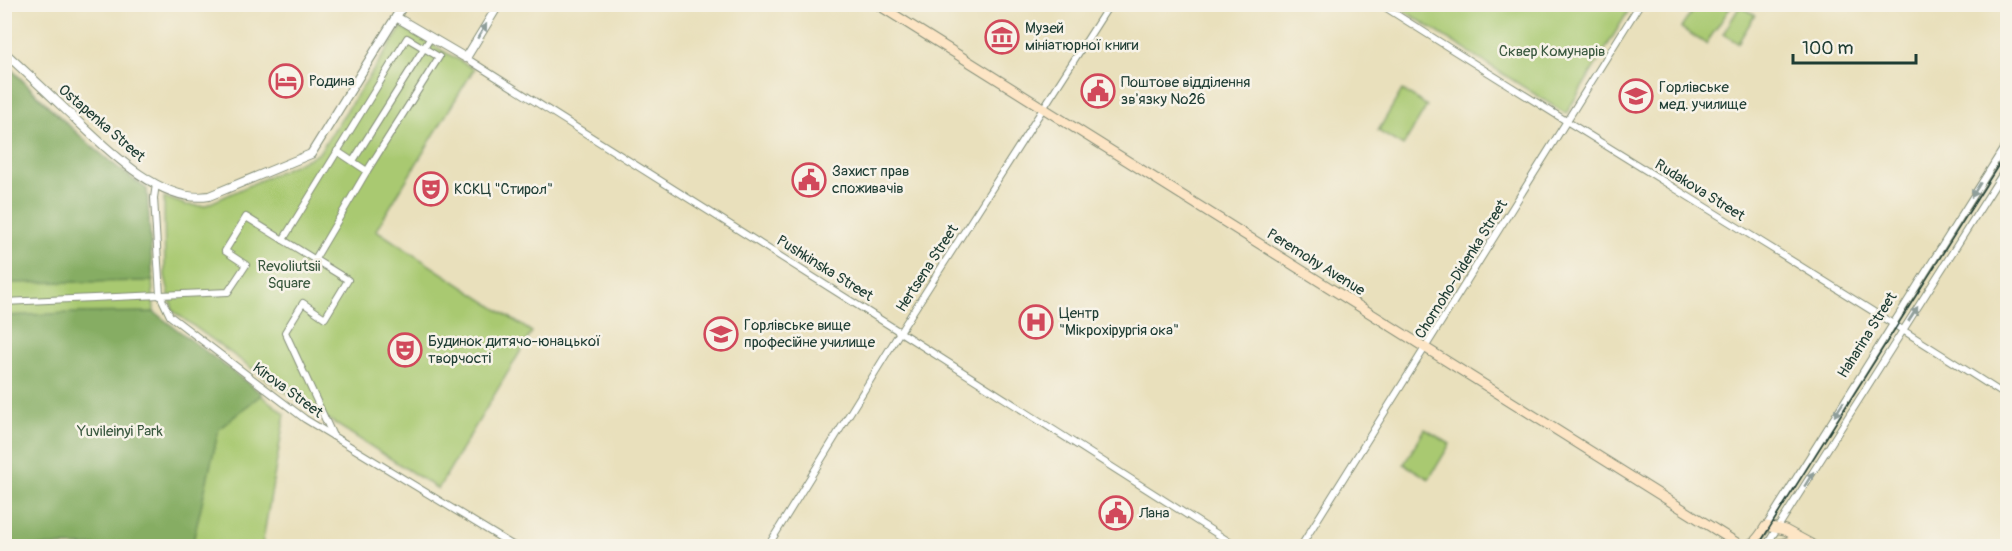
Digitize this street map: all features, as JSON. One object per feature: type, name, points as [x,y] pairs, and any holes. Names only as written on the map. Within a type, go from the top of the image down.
[{"type":"main road","name":"Peremohy Avenue","points":[[878,4],[1742,546],[1755,544]]},
{"type":"main road","points":[[1766,526],[1792,533],[1813,545]]},
{"type":"main road","name":"Haharina Street","points":[[1755,544],[1766,526]]},
{"type":"main road","points":[[1768,546],[1792,541],[1813,545]]},
{"type":"street","name":"Ostapenka Street","points":[[4,52],[123,163],[156,184],[199,198],[311,154],[404,4]]},
{"type":"street","points":[[466,58],[499,4]]},
{"type":"street","name":"Hertsena Street","points":[[768,546],[900,332],[1110,4]]},
{"type":"street","name":"Rudakova Street","points":[[1380,4],[2007,397]]},
{"type":"street","name":"Chornoho-Didenka Street","points":[[1301,546],[1641,4]]},
{"type":"street","name":"Pushkinska Street","points":[[396,16],[466,58],[1236,546]]},
{"type":"street","points":[[353,161],[431,37]]},
{"type":"street","points":[[283,240],[407,38],[440,57],[315,259]]},
{"type":"street","name":"Haharina Street","points":[[1766,526],[2007,141]]},
{"type":"street","points":[[337,151],[368,171]]},
{"type":"street","name":"Haharina Street","points":[[1768,546],[2007,165]]},
{"type":"street","name":"Kirova Street","points":[[156,184],[154,198],[160,295],[170,316],[305,419],[514,546]]},
{"type":"street","points":[[4,302],[228,292],[246,265],[225,251],[246,217],[348,280],[325,318],[303,303],[285,332],[333,436]]},
{"type":"green space","name":"Сквер Комунарів","points":[[1395,5],[1632,5],[1566,114]]},
{"type":"green space","points":[[1696,5],[1732,5],[1706,44],[1681,28]]},
{"type":"green space","points":[[1740,6],[1755,15],[1738,43],[1723,34]]},
{"type":"green space","name":"Revoliutsii Square","points":[[402,27],[474,69],[376,230],[532,332],[438,489],[279,388],[173,311],[165,276],[164,197],[186,205],[204,206],[318,154]]},
{"type":"green space","name":"Yuvileinyi Park","points":[[4,63],[91,145],[147,189],[154,312],[285,414],[262,546],[5,546]]},
{"type":"green space","points":[[5,63],[91,145],[147,189],[153,281],[5,283]]},
{"type":"green space","points":[[1402,90],[1427,106],[1403,146],[1378,131]]},
{"type":"green space","points":[[154,312],[262,394],[219,429],[192,546],[5,546],[5,316]]},
{"type":"green space","points":[[1425,429],[1450,444],[1429,479],[1404,464]]},
{"type":"tram line","points":[[1758,546],[2008,150]]},
{"type":"place","name":"Музей мініатюрної книги","points":[[1002,37]]},
{"type":"place","name":"Родина","points":[[286,81]]},
{"type":"place","name":"Поштове відділення зв'язку №26","points":[[1098,91]]},
{"type":"place","name":"Горлівське мед. училище","points":[[1636,96]]},
{"type":"place","name":"Захист прав споживачів","points":[[809,180]]},
{"type":"place","name":"КСКЦ \"Стирол\"","points":[[431,189]]},
{"type":"place","name":"Центр \"Мікрохірургія ока\"","points":[[1036,322]]},
{"type":"place","name":"Горлівське вище професійне училище","points":[[721,334]]},
{"type":"place","name":"Будинок дитячо-юнацької творчості","points":[[405,350]]},
{"type":"place","name":"Лана","points":[[1116,513]]}]
